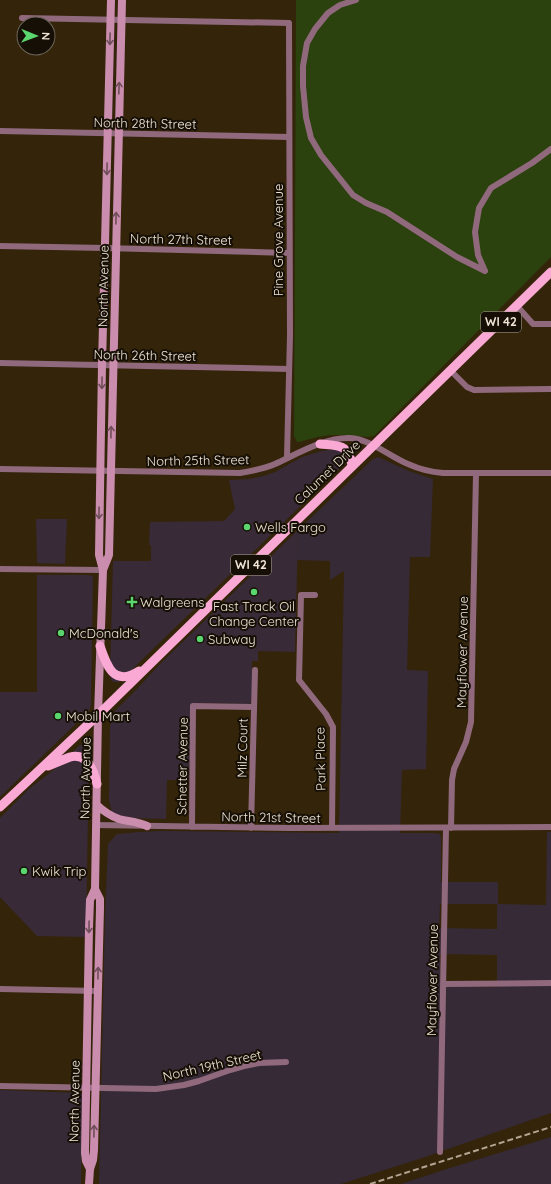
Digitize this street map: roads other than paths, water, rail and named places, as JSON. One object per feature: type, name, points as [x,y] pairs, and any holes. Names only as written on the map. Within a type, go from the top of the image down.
[{"type":"main road","name":"North Avenue","points":[[90,1169],[86,1158],[86,1087],[90,902],[95,889],[97,805],[102,570],[99,555],[100,470],[111,0]]},
{"type":"main road","name":"North Avenue","points":[[102,570],[109,555],[122,0]]},
{"type":"main road","name":"Calumet Drive","points":[[0,807],[151,664],[551,272]]},
{"type":"main road","points":[[320,444],[346,449],[350,455],[352,466]]},
{"type":"main road","points":[[100,646],[108,666],[117,676],[122,677],[134,674],[151,664]]},
{"type":"main road","points":[[40,770],[62,760],[76,756],[85,759],[89,764],[97,784]]},
{"type":"main road","points":[[97,805],[114,817],[147,826]]},
{"type":"main road","name":"North Avenue","points":[[89,1184],[94,1150],[100,903],[95,889]]},
{"type":"street","points":[[356,0],[340,5],[328,13],[315,29],[307,43],[303,66],[306,117],[311,138],[321,155],[353,194],[387,212],[457,257],[485,271],[478,255],[475,232],[479,208],[491,188],[532,163],[551,149]]},
{"type":"street","points":[[56,18],[121,20]]},
{"type":"street","name":"Pine Grove Avenue","points":[[121,20],[289,23],[290,253],[287,457]]},
{"type":"street","name":"North 28th Street","points":[[0,131],[289,138]]},
{"type":"street","name":"North 27th Street","points":[[0,246],[290,253]]},
{"type":"street","points":[[517,306],[533,324],[551,324]]},
{"type":"street","name":"North 26th Street","points":[[0,363],[289,369]]},
{"type":"street","points":[[451,371],[468,387],[474,390],[551,390]]},
{"type":"street","name":"North 25th Street","points":[[0,469],[240,473],[264,468],[296,453],[332,440],[349,438],[360,440],[419,469],[443,473],[551,473]]},
{"type":"street","name":"Mayflower Avenue","points":[[440,1152],[443,984],[449,828],[454,769],[466,742],[471,722],[476,474]]},
{"type":"street","points":[[0,569],[102,570]]},
{"type":"street","name":"Park Place","points":[[315,595],[301,595],[299,680],[326,714],[333,726],[332,828]]},
{"type":"street","name":"Milz Court","points":[[251,828],[255,670]]},
{"type":"street","name":"Schetter Avenue","points":[[192,827],[194,706],[254,707]]},
{"type":"street","name":"North 21st Street","points":[[96,825],[251,828],[551,827]]},
{"type":"street","points":[[443,984],[551,983]]},
{"type":"street","points":[[0,989],[98,991]]},
{"type":"street","name":"North 19th Street","points":[[0,1086],[168,1088],[199,1081],[244,1066],[259,1063],[286,1062]]},
{"type":"railway","points":[[370,1184],[551,1127]]},
{"type":"place","name":"Wells Fargo","points":[[247,527]]},
{"type":"place","name":"Fast Track Oil Change Center","points":[[254,592]]},
{"type":"place","name":"Walgreens","points":[[132,602]]},
{"type":"place","name":"McDonald's","points":[[61,633]]},
{"type":"place","name":"Subway","points":[[200,639]]},
{"type":"place","name":"Mobil Mart","points":[[58,716]]},
{"type":"place","name":"Kwik Trip","points":[[24,871]]}]
